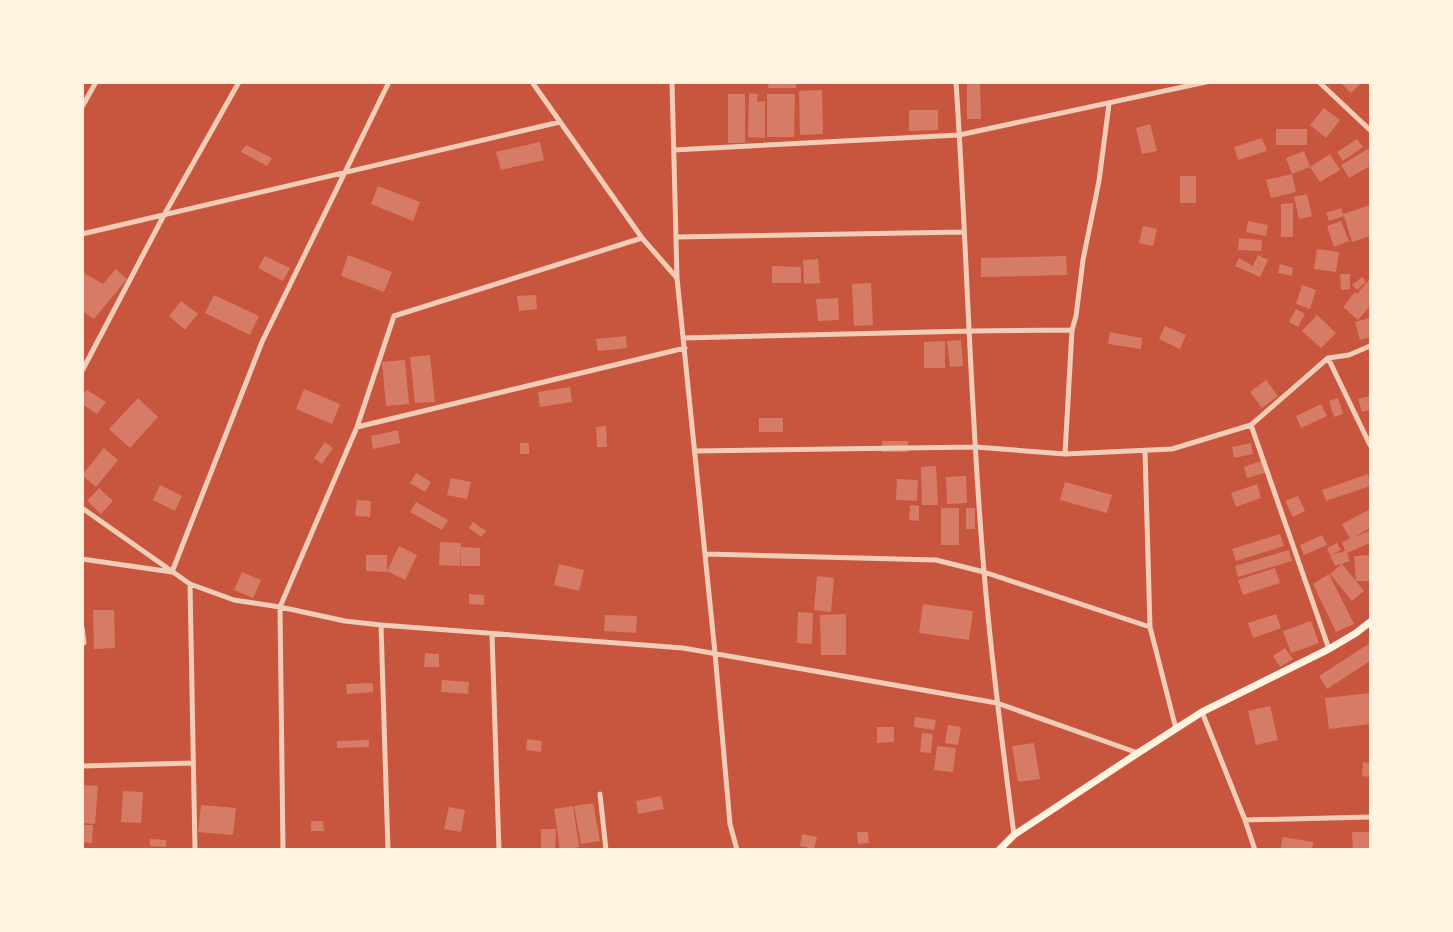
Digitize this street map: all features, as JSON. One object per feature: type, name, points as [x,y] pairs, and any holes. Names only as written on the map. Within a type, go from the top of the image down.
[{"type":"main road","points":[[999,850],[1014,835],[1202,712],[1329,649],[1370,622]]},
{"type":"street","points":[[82,107],[96,82]]},
{"type":"street","points":[[82,371],[164,215],[239,82]]},
{"type":"street","points":[[172,572],[262,342],[389,82]]},
{"type":"street","points":[[532,82],[642,238],[677,278]]},
{"type":"street","points":[[672,82],[677,278],[715,653],[730,824],[737,850]]},
{"type":"street","points":[[956,82],[975,447],[984,572],[997,703],[1014,835]]},
{"type":"street","points":[[674,150],[960,135],[1206,82]]},
{"type":"street","points":[[1319,82],[1370,130]]},
{"type":"street","points":[[1065,454],[1072,330],[1083,260],[1099,180],[1109,104]]},
{"type":"street","points":[[82,234],[560,122]]},
{"type":"street","points":[[676,237],[964,232]]},
{"type":"street","points":[[283,850],[280,607],[357,427],[394,316],[642,238]]},
{"type":"street","points":[[683,338],[1072,330]]},
{"type":"street","points":[[695,451],[975,447],[1065,454],[1172,449],[1251,425],[1328,358],[1349,355],[1370,346]]},
{"type":"street","points":[[357,427],[685,348]]},
{"type":"street","points":[[1328,358],[1370,445]]},
{"type":"street","points":[[1251,425],[1329,649]]},
{"type":"street","points":[[1145,451],[1150,626],[1176,729]]},
{"type":"street","points":[[82,508],[190,584],[234,600],[280,607],[319,616],[381,625],[492,635],[683,648],[715,653],[997,703],[1138,753]]},
{"type":"street","points":[[705,554],[936,560],[984,572],[1150,626]]},
{"type":"street","points":[[82,559],[172,572]]},
{"type":"street","points":[[190,584],[195,850]]},
{"type":"street","points":[[381,625],[388,850]]},
{"type":"street","points":[[82,627],[84,643],[82,643]]},
{"type":"street","points":[[492,635],[499,850]]},
{"type":"street","points":[[1202,712],[1255,850]]},
{"type":"street","points":[[82,766],[193,763]]},
{"type":"street","points":[[600,794],[606,850]]},
{"type":"street","points":[[1245,820],[1370,817]]},
{"type":"building","points":[[769,82],[796,82],[796,88],[768,88]]},
{"type":"building","points":[[1343,82],[1362,82],[1351,93],[1342,84]]},
{"type":"building","points":[[967,83],[980,83],[981,119],[967,119]]},
{"type":"building","points":[[822,90],[823,134],[800,135],[799,91]]},
{"type":"building","points":[[749,93],[758,94],[757,102],[765,101],[765,138],[748,137]]},
{"type":"building","points":[[728,94],[745,94],[745,143],[728,143]]},
{"type":"building","points":[[767,94],[795,94],[794,137],[767,137]]},
{"type":"building","points":[[1324,108],[1340,120],[1326,138],[1310,125]]},
{"type":"building","points":[[909,110],[938,110],[938,130],[909,131]]},
{"type":"building","points":[[1150,124],[1157,151],[1142,154],[1136,128]]},
{"type":"building","points":[[1276,129],[1307,129],[1307,145],[1276,145]]},
{"type":"building","points":[[1262,138],[1267,151],[1238,160],[1234,147]]},
{"type":"building","points":[[1357,139],[1363,147],[1343,161],[1337,152]]},
{"type":"building","points":[[540,142],[544,160],[501,170],[496,152]]},
{"type":"building","points":[[246,145],[272,158],[267,166],[241,152]]},
{"type":"building","points":[[1368,149],[1370,153],[1370,166],[1349,178],[1341,165]]},
{"type":"building","points":[[1304,151],[1310,167],[1292,174],[1286,158]]},
{"type":"building","points":[[1330,154],[1340,170],[1320,182],[1310,167]]},
{"type":"building","points":[[1292,174],[1296,192],[1271,198],[1266,180]]},
{"type":"building","points":[[1180,176],[1196,176],[1196,203],[1180,203]]},
{"type":"building","points":[[378,186],[420,202],[413,221],[371,204]]},
{"type":"building","points":[[1307,194],[1312,216],[1299,219],[1294,197]]},
{"type":"building","points":[[1293,203],[1293,237],[1281,237],[1281,204]]},
{"type":"building","points":[[1370,205],[1370,236],[1352,242],[1344,216],[1329,221],[1326,213],[1341,208],[1343,214]]},
{"type":"building","points":[[1248,221],[1268,225],[1266,236],[1246,232]]},
{"type":"building","points":[[1341,221],[1349,241],[1334,247],[1327,226]]},
{"type":"building","points":[[1143,226],[1157,229],[1153,246],[1139,243]]},
{"type":"building","points":[[1239,238],[1262,240],[1261,251],[1238,250]]},
{"type":"building","points":[[1317,249],[1339,252],[1336,272],[1314,269]]},
{"type":"building","points":[[348,255],[392,272],[384,292],[341,276]]},
{"type":"building","points":[[1258,255],[1268,260],[1260,277],[1235,266],[1239,258],[1253,266]]},
{"type":"building","points":[[265,256],[290,268],[283,281],[258,268]]},
{"type":"building","points":[[1066,256],[1067,275],[981,277],[981,258]]},
{"type":"building","points":[[818,259],[820,283],[804,284],[803,260]]},
{"type":"building","points":[[1280,264],[1293,268],[1292,276],[1278,273]]},
{"type":"building","points":[[772,266],[801,267],[801,283],[772,283]]},
{"type":"building","points":[[116,269],[127,279],[94,319],[82,311],[82,272],[103,284]]},
{"type":"building","points":[[1340,274],[1350,274],[1350,289],[1341,290]]},
{"type":"building","points":[[1362,277],[1366,282],[1357,290],[1352,285]]},
{"type":"building","points":[[1370,279],[1370,306],[1358,320],[1343,307],[1355,292],[1357,294]]},
{"type":"building","points":[[871,283],[873,325],[854,326],[852,284]]},
{"type":"building","points":[[1302,285],[1316,290],[1310,309],[1296,304]]},
{"type":"building","points":[[214,295],[259,316],[250,335],[205,313]]},
{"type":"building","points":[[536,295],[537,309],[519,311],[517,296]]},
{"type":"building","points":[[838,298],[839,320],[818,321],[816,299]]},
{"type":"building","points":[[181,301],[198,314],[185,330],[169,316]]},
{"type":"building","points":[[1296,309],[1305,314],[1298,327],[1289,322]]},
{"type":"building","points":[[1317,315],[1336,333],[1321,348],[1302,331]]},
{"type":"building","points":[[1370,318],[1370,337],[1360,340],[1355,322]]},
{"type":"building","points":[[1165,326],[1186,335],[1180,349],[1159,339]]},
{"type":"building","points":[[1110,332],[1142,338],[1141,349],[1108,344]]},
{"type":"building","points":[[626,336],[627,348],[598,351],[596,339]]},
{"type":"building","points":[[961,340],[963,366],[950,367],[947,341]]},
{"type":"building","points":[[945,341],[945,368],[924,368],[924,342]]},
{"type":"building","points":[[430,355],[435,402],[415,403],[410,357]]},
{"type":"building","points":[[405,360],[409,404],[386,406],[382,362]]},
{"type":"building","points":[[1266,380],[1278,396],[1262,408],[1250,392]]},
{"type":"building","points":[[570,387],[572,402],[540,407],[538,392]]},
{"type":"building","points":[[304,389],[340,404],[332,424],[296,409]]},
{"type":"building","points":[[87,390],[106,402],[97,414],[82,404],[82,396]]},
{"type":"building","points":[[1370,396],[1370,410],[1362,412],[1358,399]]},
{"type":"building","points":[[138,398],[158,417],[130,448],[109,429]]},
{"type":"building","points":[[1338,398],[1343,414],[1334,417],[1329,401]]},
{"type":"building","points":[[1321,404],[1327,416],[1301,428],[1296,416]]},
{"type":"building","points":[[759,418],[783,418],[783,432],[759,432]]},
{"type":"building","points":[[606,426],[607,447],[597,447],[596,427]]},
{"type":"building","points":[[398,430],[400,443],[373,449],[371,436]]},
{"type":"building","points":[[882,441],[908,441],[908,452],[882,452]]},
{"type":"building","points":[[325,442],[333,448],[322,464],[314,458]]},
{"type":"building","points":[[520,443],[529,443],[529,454],[520,454]]},
{"type":"building","points":[[1251,443],[1253,454],[1234,458],[1232,447]]},
{"type":"building","points":[[104,448],[118,460],[96,487],[82,475]]},
{"type":"building","points":[[1261,461],[1265,473],[1247,478],[1244,467]]},
{"type":"building","points":[[936,466],[938,505],[922,505],[921,467]]},
{"type":"building","points":[[416,473],[431,482],[425,492],[410,483]]},
{"type":"building","points":[[1368,474],[1370,486],[1326,501],[1322,490]]},
{"type":"building","points":[[966,476],[967,503],[947,504],[946,477]]},
{"type":"building","points":[[451,478],[471,482],[467,499],[447,495]]},
{"type":"building","points":[[897,479],[918,480],[917,501],[896,500]]},
{"type":"building","points":[[1065,482],[1112,495],[1107,513],[1060,500]]},
{"type":"building","points":[[1257,484],[1261,498],[1236,507],[1231,493]]},
{"type":"building","points":[[160,485],[182,496],[175,511],[153,500]]},
{"type":"building","points":[[99,488],[113,501],[101,514],[87,501]]},
{"type":"building","points":[[1298,496],[1305,511],[1293,517],[1285,501]]},
{"type":"building","points":[[357,500],[371,501],[370,517],[355,516]]},
{"type":"building","points":[[416,502],[448,520],[442,530],[410,512]]},
{"type":"building","points":[[910,505],[919,506],[919,521],[909,520]]},
{"type":"building","points":[[941,508],[959,508],[959,545],[941,545]]},
{"type":"building","points":[[966,508],[975,508],[975,529],[966,529]]},
{"type":"building","points":[[1370,509],[1370,528],[1350,539],[1342,524]]},
{"type":"building","points":[[473,522],[486,531],[481,537],[469,528]]},
{"type":"building","points":[[1369,531],[1370,543],[1347,553],[1350,561],[1335,566],[1327,548],[1337,543],[1341,550],[1331,555],[1345,551],[1342,542]]},
{"type":"building","points":[[1280,534],[1284,546],[1236,561],[1232,549]]},
{"type":"building","points":[[1322,535],[1327,545],[1304,555],[1300,545]]},
{"type":"building","points":[[440,542],[461,543],[460,566],[439,565]]},
{"type":"building","points":[[399,546],[417,555],[405,580],[387,571]]},
{"type":"building","points":[[461,547],[480,548],[480,566],[461,566]]},
{"type":"building","points":[[1289,550],[1292,561],[1238,577],[1235,566]]},
{"type":"building","points":[[366,555],[387,555],[387,572],[366,571]]},
{"type":"building","points":[[1370,555],[1370,581],[1356,581],[1354,556]]},
{"type":"building","points":[[559,564],[584,570],[579,591],[554,585]]},
{"type":"building","points":[[1342,564],[1364,591],[1352,601],[1330,574]]},
{"type":"building","points":[[1275,568],[1280,583],[1243,595],[1238,580]]},
{"type":"building","points":[[242,572],[261,580],[253,598],[234,590]]},
{"type":"building","points":[[1329,574],[1354,624],[1336,632],[1313,584]]},
{"type":"building","points":[[817,576],[834,578],[831,612],[814,610]]},
{"type":"building","points":[[469,594],[484,595],[484,605],[469,604]]},
{"type":"building","points":[[923,604],[973,611],[969,640],[919,633]]},
{"type":"building","points":[[93,610],[114,610],[115,648],[94,649]]},
{"type":"building","points":[[798,612],[813,613],[812,644],[797,643]]},
{"type":"building","points":[[846,614],[846,655],[821,655],[820,615]]},
{"type":"building","points":[[1276,614],[1281,628],[1253,638],[1248,623]]},
{"type":"building","points":[[605,615],[637,616],[636,633],[604,631]]},
{"type":"building","points":[[1311,621],[1319,643],[1291,653],[1283,631]]},
{"type":"building","points":[[1370,643],[1370,661],[1327,689],[1319,676]]},
{"type":"building","points":[[1285,648],[1293,659],[1280,667],[1273,656]]},
{"type":"building","points":[[425,653],[439,654],[439,667],[424,667]]},
{"type":"building","points":[[442,680],[469,682],[468,694],[441,692]]},
{"type":"building","points":[[373,683],[373,692],[347,694],[346,684]]},
{"type":"building","points":[[1370,693],[1370,724],[1329,729],[1325,698]]},
{"type":"building","points":[[1270,706],[1278,740],[1256,745],[1248,711]]},
{"type":"building","points":[[915,717],[936,720],[934,730],[914,727]]},
{"type":"building","points":[[948,725],[961,727],[958,745],[945,743]]},
{"type":"building","points":[[877,727],[894,727],[894,742],[877,743]]},
{"type":"building","points":[[922,733],[933,734],[931,753],[920,752]]},
{"type":"building","points":[[527,739],[542,741],[541,752],[526,750]]},
{"type":"building","points":[[369,740],[369,747],[337,748],[337,741]]},
{"type":"building","points":[[1034,743],[1040,779],[1018,782],[1012,746]]},
{"type":"building","points":[[937,746],[956,748],[953,772],[934,770]]},
{"type":"building","points":[[1363,762],[1370,763],[1370,777],[1362,776]]},
{"type":"building","points":[[82,785],[98,786],[95,824],[82,823]]},
{"type":"building","points":[[123,791],[143,792],[141,823],[121,822]]},
{"type":"building","points":[[661,796],[664,809],[638,814],[636,801]]},
{"type":"building","points":[[593,803],[600,841],[581,844],[574,806]]},
{"type":"building","points":[[201,805],[236,808],[233,835],[198,832]]},
{"type":"building","points":[[573,806],[579,847],[560,850],[554,809]]},
{"type":"building","points":[[449,807],[465,810],[461,832],[444,829]]},
{"type":"building","points":[[311,821],[323,821],[324,831],[311,831]]},
{"type":"building","points":[[82,825],[93,825],[92,843],[82,842]]},
{"type":"building","points":[[541,829],[556,829],[555,850],[541,850]]},
{"type":"building","points":[[857,832],[868,832],[869,843],[858,844]]},
{"type":"building","points":[[1352,832],[1370,832],[1370,850],[1353,850]]},
{"type":"building","points":[[802,834],[817,837],[814,849],[800,846]]},
{"type":"building","points":[[1283,837],[1313,842],[1312,850],[1280,850]]},
{"type":"building","points":[[150,839],[166,840],[166,847],[150,846]]}]
